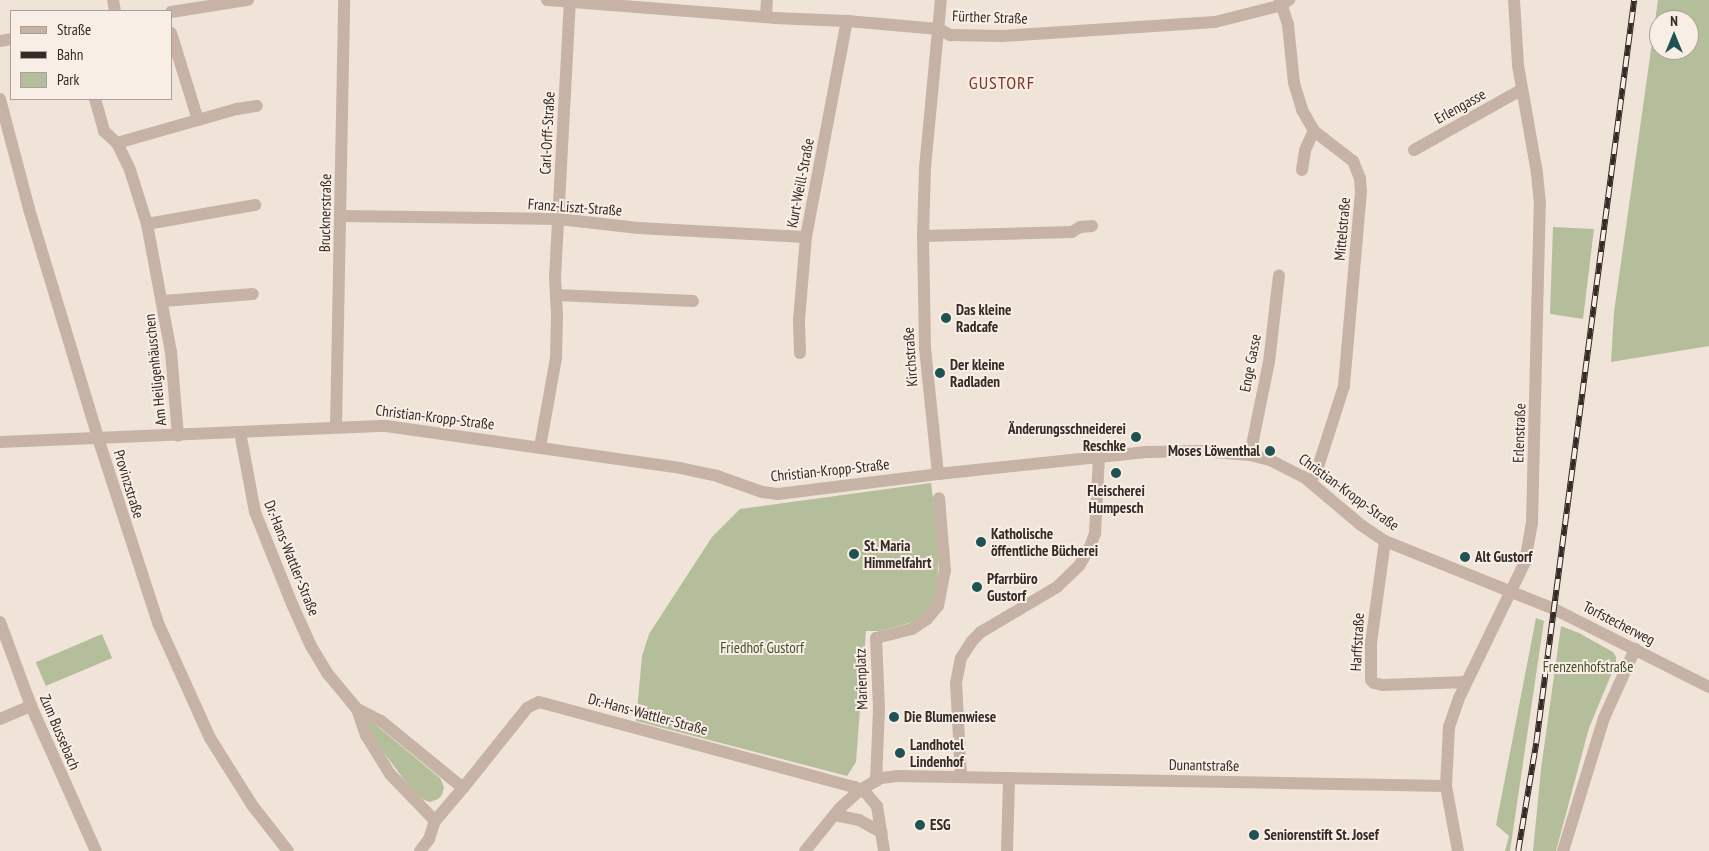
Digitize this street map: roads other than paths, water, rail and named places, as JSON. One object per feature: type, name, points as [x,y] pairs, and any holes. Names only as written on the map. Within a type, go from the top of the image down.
[{"type":"street","points":[[172,12],[248,0]]},
{"type":"street","name":"Brucknerstraße","points":[[336,427],[344,0]]},
{"type":"street","points":[[766,17],[767,0]]},
{"type":"street","name":"Kirchstraße","points":[[938,474],[925,349],[923,236],[926,168],[942,0]]},
{"type":"street","name":"Erlenstraße","points":[[1458,851],[1446,786],[1449,728],[1466,682],[1512,591],[1527,556],[1532,532],[1541,232],[1538,180],[1521,90],[1515,40],[1514,0]]},
{"type":"street","name":"Fürther Straße","points":[[558,1],[766,17],[847,21],[939,30],[950,35],[1014,36],[1204,23],[1235,18],[1284,2]]},
{"type":"street","name":"Carl-Orff-Straße","points":[[540,447],[556,358],[555,277],[559,219],[558,1]]},
{"type":"street","name":"Mittelstraße","points":[[1284,2],[1297,94],[1305,117],[1314,131],[1353,162],[1360,178],[1361,191],[1344,386],[1322,456],[1310,482]]},
{"type":"street","name":"Kurt-Weill-Straße","points":[[800,353],[800,320],[806,237],[847,21]]},
{"type":"street","points":[[172,36],[198,120]]},
{"type":"street","name":"Erlengasse","points":[[1414,150],[1521,90]]},
{"type":"street","name":"Provinzstraße","points":[[0,99],[29,209],[98,438],[139,572],[166,644],[187,692],[224,762],[252,805],[288,851]]},
{"type":"street","name":"Am Heiligenhäuschen","points":[[95,100],[104,131],[117,143],[134,182],[147,224],[163,301],[174,377],[178,436]]},
{"type":"street","points":[[117,143],[238,109],[257,106]]},
{"type":"street","points":[[1302,170],[1305,150],[1314,131]]},
{"type":"street","points":[[147,224],[255,205]]},
{"type":"street","name":"Franz-Liszt-Straße","points":[[341,216],[559,219],[638,228],[806,237]]},
{"type":"street","points":[[923,236],[1072,232],[1080,226],[1092,226]]},
{"type":"street","name":"Enge Gasse","points":[[1250,455],[1269,362],[1279,276]]},
{"type":"street","name":"Am Heiligenhäuschen","points":[[163,301],[253,294]]},
{"type":"street","points":[[556,295],[693,301]]},
{"type":"street","name":"Christian-Kropp-Straße","points":[[0,442],[395,426],[687,469],[717,476],[762,492],[778,494],[938,474],[1046,465],[1099,457],[1173,451],[1250,455],[1277,462],[1310,482],[1361,525],[1385,541],[1512,591]]},
{"type":"street","name":"Dr.-Hans-Wattler-Straße","points":[[240,432],[255,512],[311,646],[328,674],[357,709],[366,735],[390,774],[435,821]]},
{"type":"street","points":[[961,776],[956,683],[961,658],[972,641],[981,632],[1057,587],[1073,573],[1084,558],[1093,541],[1098,499],[1099,457]]},
{"type":"street","name":"Marienplatz","points":[[876,780],[879,709],[876,638],[912,629],[927,619],[938,606],[945,571],[939,498]]},
{"type":"street","name":"Harffstraße","points":[[1385,541],[1371,644],[1371,680],[1382,685],[1466,682]]},
{"type":"street","name":"Torfstecherweg","points":[[1512,591],[1635,649],[1709,687]]},
{"type":"street","name":"Zum Bussebach","points":[[0,622],[31,706],[96,851]]},
{"type":"street","points":[[1563,851],[1604,718],[1635,649]]},
{"type":"street","name":"Dr.-Hans-Wattler-Straße","points":[[420,851],[429,840],[435,821],[527,708],[539,702],[834,780],[860,790]]},
{"type":"street","points":[[0,719],[31,706]]},
{"type":"street","name":"Dr.-Hans-Wattler-Straße","points":[[357,709],[381,721],[463,788]]},
{"type":"street","name":"Dunantstraße","points":[[876,780],[898,776],[961,776],[1446,786]]},
{"type":"street","points":[[1007,851],[1009,778]]},
{"type":"street","points":[[805,851],[834,815],[860,790],[876,780]]},
{"type":"street","points":[[860,790],[870,797],[877,806],[884,851]]},
{"type":"street","points":[[834,815],[859,820],[882,833]]},
{"type":"railway","points":[[1518,851],[1536,743],[1634,0]]},
{"type":"place","name":"Das kleine Radcafe","points":[[946,318]]},
{"type":"place","name":"Der kleine Radladen","points":[[940,373]]},
{"type":"place","name":"Änderungsschneiderei Reschke","points":[[1136,437]]},
{"type":"place","name":"Moses Löwenthal","points":[[1270,451]]},
{"type":"place","name":"Fleischerei Humpesch","points":[[1116,473]]},
{"type":"place","name":"Katholische öffentliche Bücherei","points":[[981,542]]},
{"type":"place","name":"St. Maria Himmelfahrt","points":[[854,554]]},
{"type":"place","name":"Alt Gustorf","points":[[1465,557]]},
{"type":"place","name":"Pfarrbüro Gustorf","points":[[977,587]]},
{"type":"place","name":"Die Blumenwiese","points":[[894,717]]},
{"type":"place","name":"Landhotel Lindenhof","points":[[900,753]]},
{"type":"place","name":"ESG","points":[[920,825]]},
{"type":"place","name":"Seniorenstift St. Josef","points":[[1254,835]]},
{"type":"district","name":"GUSTORF","points":[[1002,83]]},
{"type":"park label","name":"Friedhof Gustorf","points":[[762,648]]},
{"type":"park label","name":"Frenzenhofstraße","points":[[1588,667]]}]
